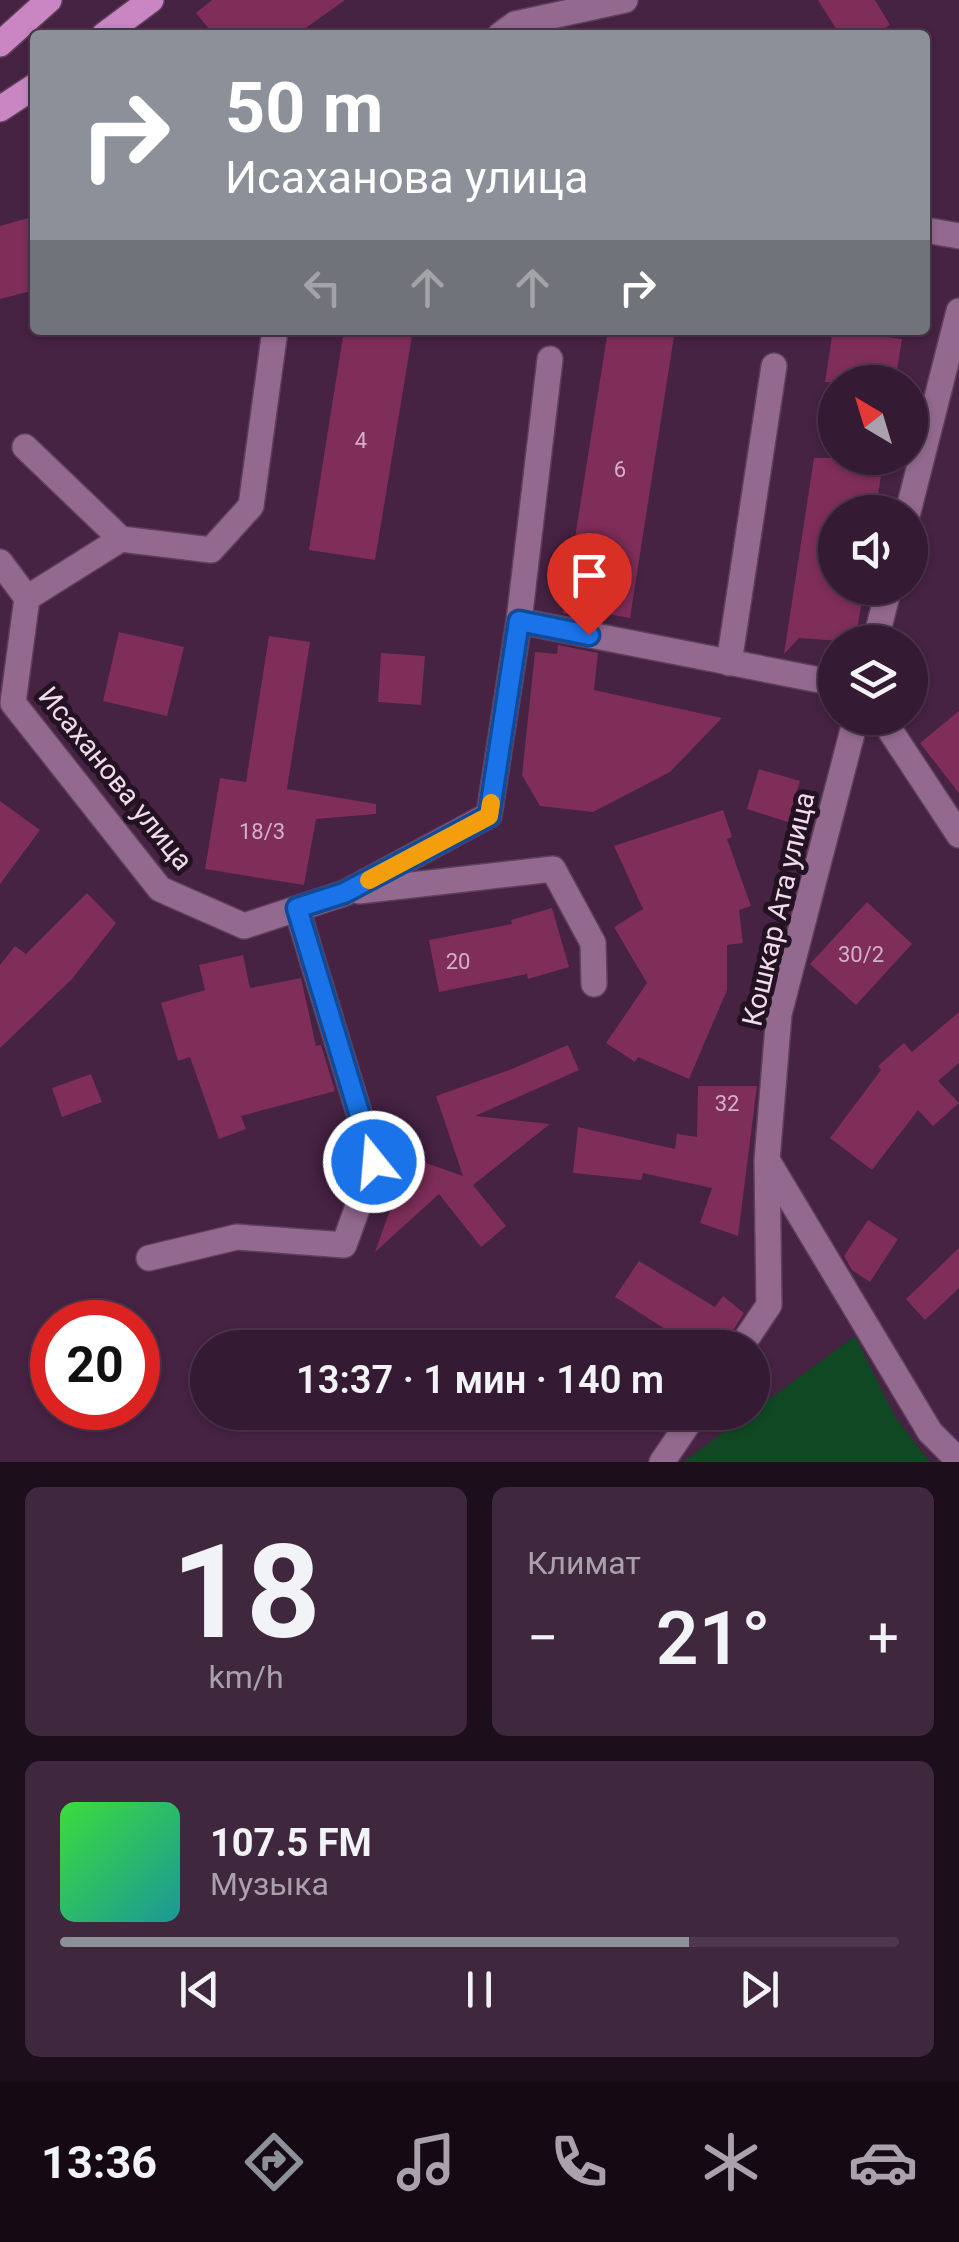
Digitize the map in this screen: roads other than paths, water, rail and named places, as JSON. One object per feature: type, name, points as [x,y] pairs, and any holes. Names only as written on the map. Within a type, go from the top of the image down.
[{"type":"main road","points":[[0,44],[49,0]]},
{"type":"main road","points":[[111,30],[151,0]]},
{"type":"street","points":[[507,30],[515,24],[625,0]]},
{"type":"street","points":[[930,231],[959,236]]},
{"type":"street","points":[[912,495],[959,311]]},
{"type":"street","points":[[26,447],[121,539],[211,550],[251,506],[275,335]]},
{"type":"street","points":[[550,359],[519,621],[818,680]]},
{"type":"street","points":[[729,662],[774,366]]},
{"type":"street","points":[[0,562],[27,598],[121,539]]},
{"type":"street","name":"Исаханова улица","points":[[27,598],[6,704],[160,889],[244,926],[344,893],[489,816],[519,621]]},
{"type":"street","name":"Кошкар Ата улица","points":[[753,1330],[770,1305],[767,1160],[778,1014],[852,735]]},
{"type":"street","points":[[893,735],[959,834]]},
{"type":"street","points":[[344,893],[553,869],[593,943],[594,984]]},
{"type":"street","points":[[150,1258],[237,1237],[344,1246],[374,1162],[297,908]]},
{"type":"street","points":[[767,1160],[930,1432],[959,1461]]},
{"type":"street","points":[[662,1462],[684,1430]]}]
